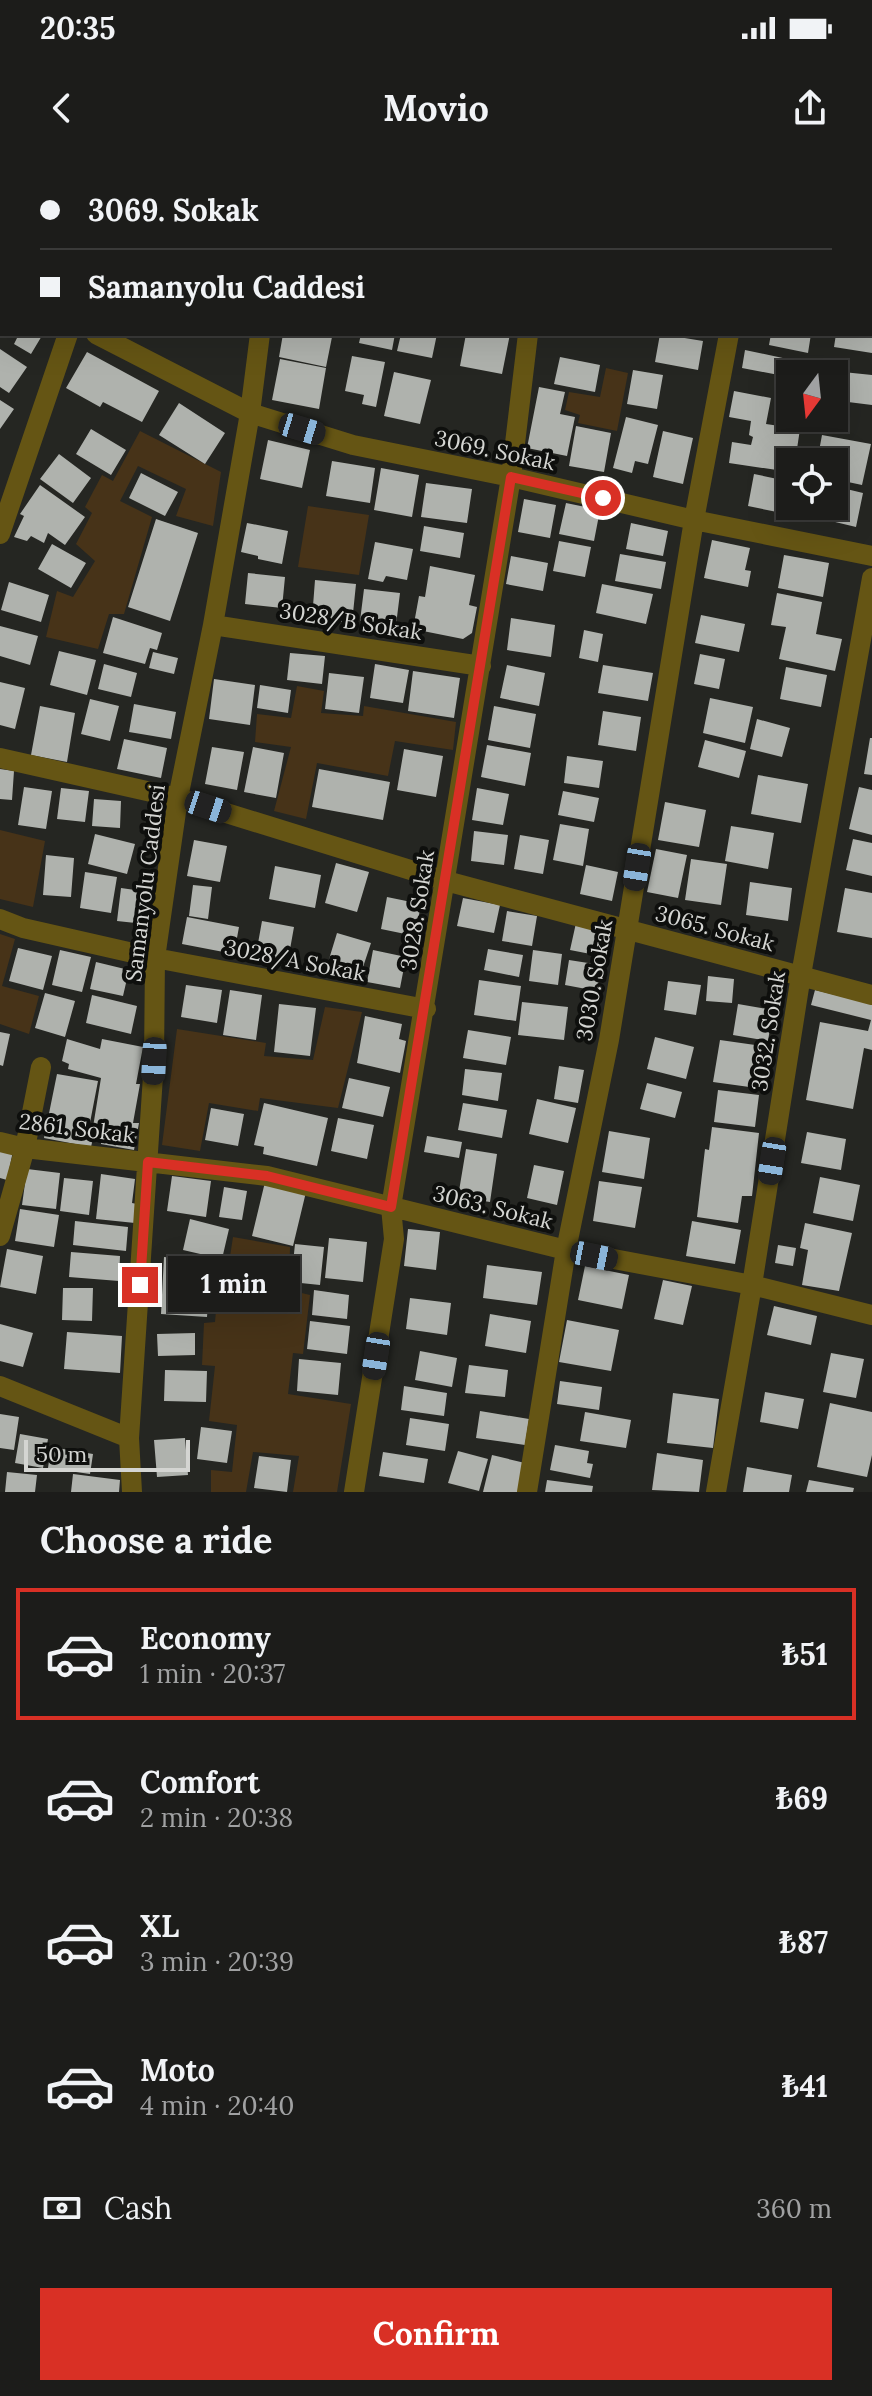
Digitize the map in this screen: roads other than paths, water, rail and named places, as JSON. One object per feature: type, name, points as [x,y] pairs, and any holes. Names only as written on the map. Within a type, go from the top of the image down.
[{"type":"street","points":[[0,534],[67,336]]},
{"type":"street","name":"3069. Sokak","points":[[100,336],[250,413],[353,445],[872,556]]},
{"type":"street","name":"Samanyolu Caddesi","points":[[132,1492],[129,1438],[154,1061],[155,958],[178,798],[213,625],[250,413],[260,336]]},
{"type":"street","name":"3028. Sokak","points":[[354,1492],[394,1239],[391,1207],[426,1009],[511,477],[528,336]]},
{"type":"street","name":"3030. Sokak","points":[[527,1492],[566,1250],[587,1153],[627,930],[694,520],[729,336]]},
{"type":"street","name":"3032. Sokak","points":[[716,1492],[801,975],[872,578]]},
{"type":"street","name":"3028/B Sokak","points":[[213,625],[481,666]]},
{"type":"street","name":"3065. Sokak","points":[[0,758],[178,798],[446,881],[872,995]]},
{"type":"street","name":"3028/A Sokak","points":[[0,919],[23,928],[155,958],[426,1009]]},
{"type":"street","points":[[0,1236],[25,1148],[41,1067]]},
{"type":"street","name":"2861. Sokak","points":[[0,1142],[25,1148],[148,1162]]},
{"type":"street","name":"3063. Sokak","points":[[148,1162],[267,1176],[566,1250],[707,1279],[752,1285],[872,1315]]},
{"type":"street","points":[[0,1386],[129,1438]]}]
